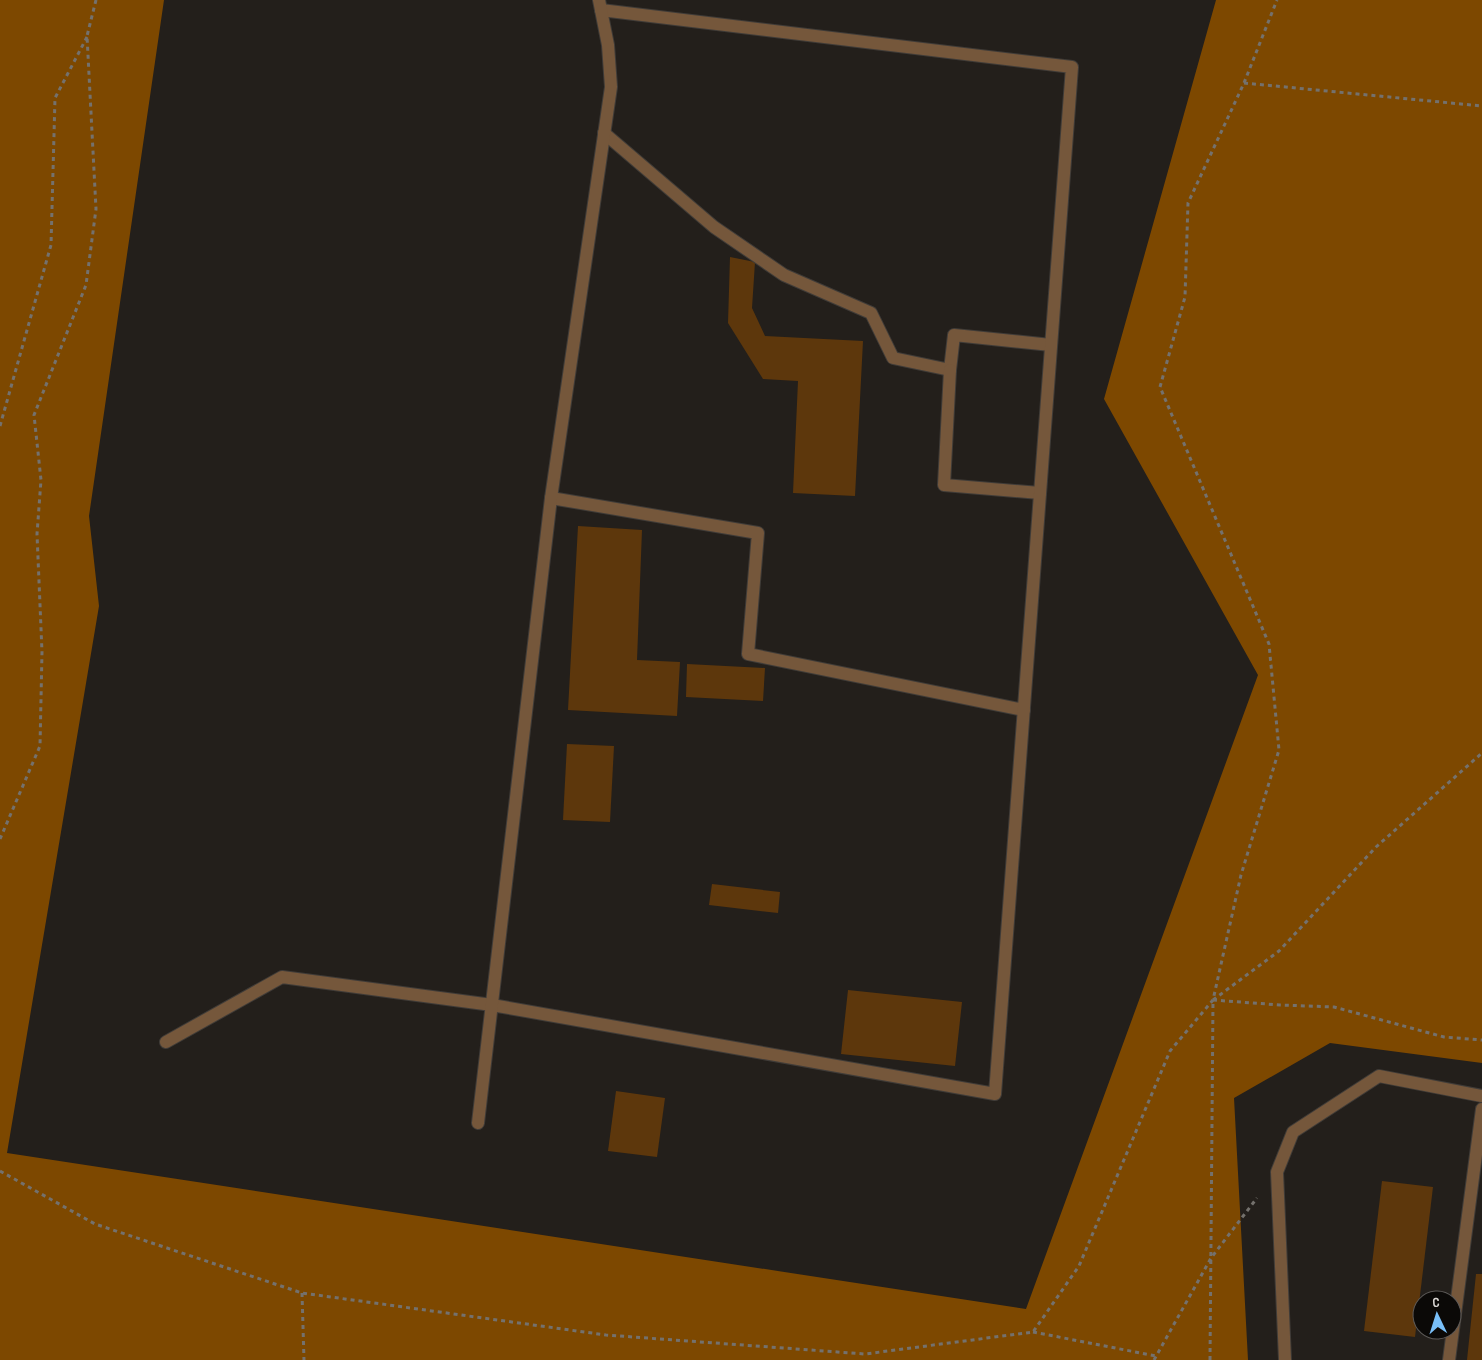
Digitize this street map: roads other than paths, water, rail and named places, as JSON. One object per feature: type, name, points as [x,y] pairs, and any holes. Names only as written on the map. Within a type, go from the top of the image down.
[{"type":"lane","points":[[166,1042],[282,977],[492,1005],[995,1094],[1072,67],[600,5],[608,46],[611,87],[551,498],[492,1005],[478,1122]]},
{"type":"lane","points":[[604,133],[714,227],[784,275],[870,314],[893,358],[950,370]]},
{"type":"lane","points":[[1040,493],[944,485],[950,370],[954,335],[1051,345]]},
{"type":"lane","points":[[551,498],[758,532],[748,654],[1024,710]]},
{"type":"lane","points":[[1285,1360],[1278,1172],[1293,1132],[1379,1076],[1482,1096]]},
{"type":"lane","points":[[1449,1360],[1476,1196],[1482,1109]]}]
